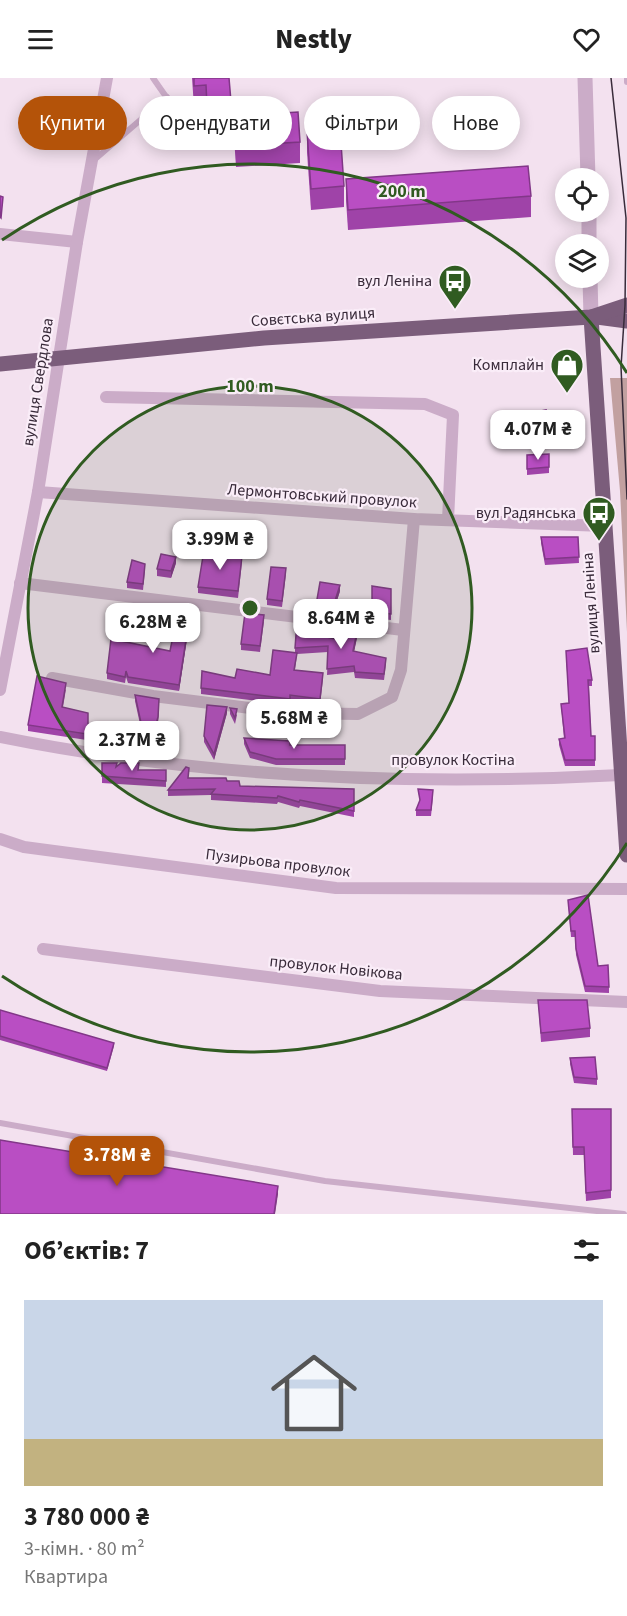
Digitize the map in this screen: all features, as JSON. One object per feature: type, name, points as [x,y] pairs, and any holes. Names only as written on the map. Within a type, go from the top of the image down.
[{"type":"main road","name":"Совєтська вулиця","points":[[0,363],[264,338],[591,316],[627,305]]},
{"type":"main road","points":[[591,316],[627,321]]},
{"type":"main road","name":"вулиця Леніна","points":[[591,316],[627,855]]},
{"type":"street","name":"вулиця Свердлова","points":[[0,690],[38,492],[77,242],[94,161],[107,78]]},
{"type":"street","points":[[585,78],[588,168]]},
{"type":"street","points":[[0,234],[77,242]]},
{"type":"street","name":"вулиця Леніна","points":[[590,288],[591,316]]},
{"type":"street","points":[[106,397],[425,404],[453,415],[448,520]]},
{"type":"street","name":"Лермонтовський провулок","points":[[38,492],[414,519],[604,526]]},
{"type":"street","points":[[52,678],[153,696],[280,712],[358,714],[392,697],[400,670],[414,519]]},
{"type":"street","points":[[20,583],[404,630]]},
{"type":"street","name":"провулок Костіна","points":[[0,737],[77,752],[260,772],[415,778],[621,775]]},
{"type":"street","name":"Пузирьова провулок","points":[[0,839],[24,847],[336,888],[627,889]]},
{"type":"street","name":"провулок Новікова","points":[[43,949],[380,992],[627,1002]]},
{"type":"lane","points":[[153,78],[166,96]]},
{"type":"lane","points":[[94,161],[139,122]]},
{"type":"lane","points":[[0,1123],[325,1181],[624,1214]]},
{"type":"shaded area","points":[[610,378],[627,378],[627,632],[620,491]]},
{"type":"building","points":[[194,78],[229,78],[231,96],[207,96],[206,85],[194,86]]},
{"type":"building","points":[[292,112],[298,112],[300,142],[292,142]]},
{"type":"building","points":[[308,150],[341,150],[344,186],[311,189]]},
{"type":"building","points":[[528,166],[531,196],[348,210],[346,179]]},
{"type":"building","points":[[0,196],[3,197],[1,218],[0,217]]},
{"type":"building","points":[[546,410],[544,422],[533,423],[530,413]]},
{"type":"building","points":[[549,454],[549,467],[527,469],[527,455]]},
{"type":"building","points":[[541,537],[578,537],[579,557],[545,559]]},
{"type":"building","points":[[204,550],[242,556],[238,591],[198,587]]},
{"type":"building","points":[[161,554],[176,557],[171,571],[157,569]]},
{"type":"building","points":[[132,560],[145,564],[143,584],[127,582]]},
{"type":"building","points":[[271,567],[286,568],[282,601],[267,599]]},
{"type":"building","points":[[320,582],[340,585],[333,607],[316,605]]},
{"type":"building","points":[[372,586],[391,589],[391,614],[372,612]]},
{"type":"building","points":[[174,604],[191,607],[179,685],[128,677],[126,671],[125,677],[107,673],[111,639],[170,651],[175,626],[166,626]]},
{"type":"building","points":[[245,613],[264,615],[260,646],[241,644]]},
{"type":"building","points":[[297,622],[311,623],[309,633],[344,641],[343,625],[358,627],[353,651],[386,658],[384,674],[355,672],[354,666],[327,669],[328,646],[295,648]]},
{"type":"building","points":[[587,648],[592,680],[588,680],[591,736],[595,736],[595,760],[565,760],[559,739],[565,738],[561,704],[569,703],[566,651]]},
{"type":"building","points":[[273,650],[297,653],[294,670],[323,673],[320,699],[290,695],[290,699],[201,688],[202,671],[235,678],[237,669],[270,675]]},
{"type":"building","points":[[37,676],[66,683],[62,707],[88,713],[88,724],[120,726],[119,739],[28,725]]},
{"type":"building","points":[[135,695],[159,699],[158,717],[150,747],[146,746]]},
{"type":"building","points":[[207,705],[227,707],[214,754],[204,736]]},
{"type":"building","points":[[230,708],[237,709],[235,718]]},
{"type":"building","points":[[244,738],[290,741],[290,745],[345,745],[345,759],[276,759],[250,752]]},
{"type":"building","points":[[102,763],[117,763],[116,767],[121,763],[139,763],[138,770],[166,770],[166,781],[102,776]]},
{"type":"building","points":[[186,767],[189,768],[188,778],[226,778],[227,781],[239,781],[240,786],[354,789],[354,811],[300,800],[299,802],[278,796],[277,798],[211,794],[215,789],[168,790]]},
{"type":"building","points":[[418,789],[433,790],[431,810],[416,810],[420,800]]},
{"type":"building","points":[[588,895],[598,966],[608,965],[609,987],[585,986],[576,949],[575,931],[571,931],[568,900]]},
{"type":"building","points":[[538,1000],[587,1000],[590,1028],[541,1033]]},
{"type":"building","points":[[0,1010],[114,1043],[107,1068],[0,1036]]},
{"type":"building","points":[[595,1057],[597,1079],[574,1077],[570,1058]]},
{"type":"building","points":[[572,1109],[611,1109],[611,1190],[586,1193],[584,1147],[573,1147]]},
{"type":"building","points":[[0,1140],[278,1186],[274,1214],[0,1214]]},
{"type":"tram line","points":[[611,78],[626,218],[625,305],[621,367],[627,499]]},
{"type":"place","name":"вул Леніна","points":[[455,310]]},
{"type":"place","name":"Комплайн","points":[[567,394]]},
{"type":"place","name":"вул Радянська","points":[[599,542]]}]
